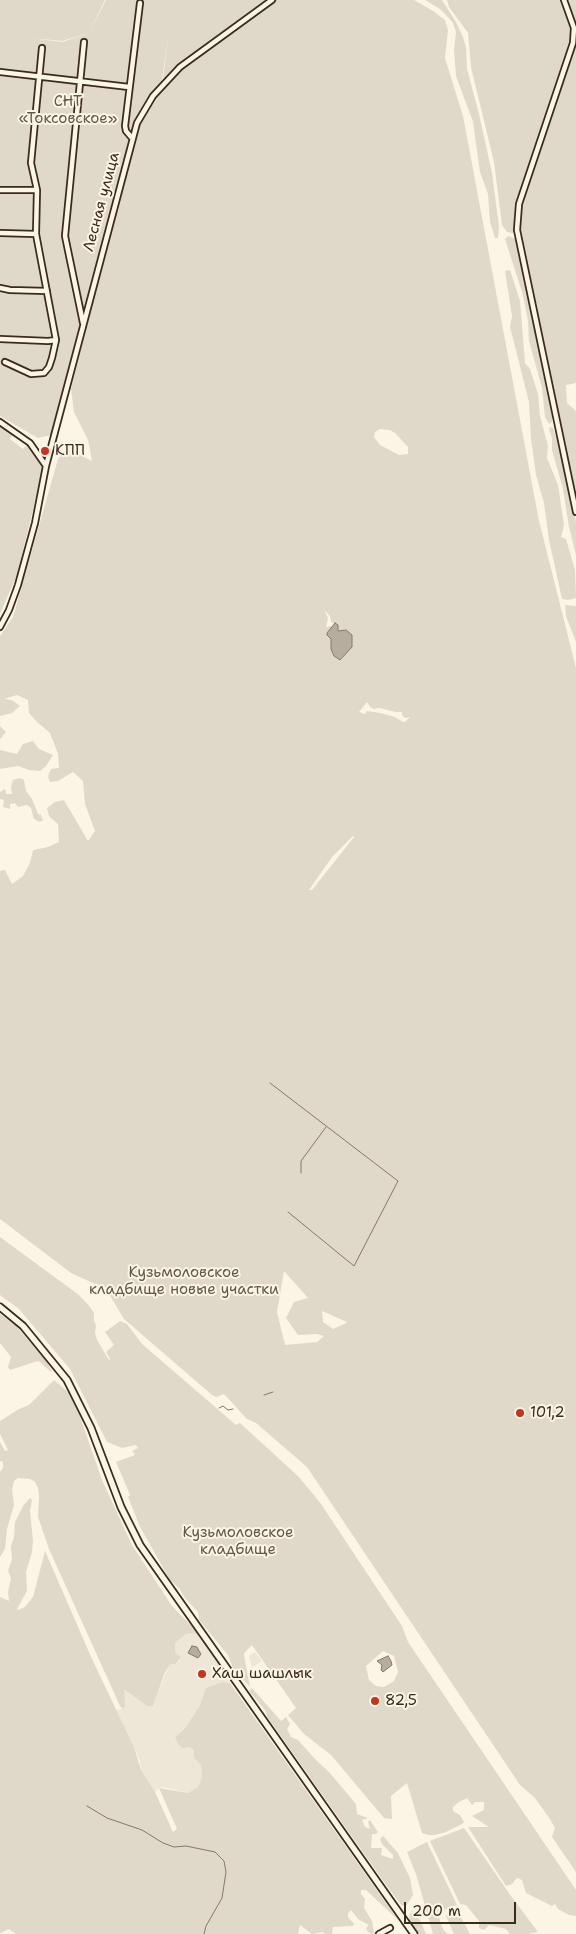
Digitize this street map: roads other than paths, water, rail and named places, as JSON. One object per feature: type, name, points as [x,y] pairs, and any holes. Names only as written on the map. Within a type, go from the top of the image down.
[{"type":"main road","points":[[0,1307],[23,1326],[67,1380],[91,1428],[121,1507],[140,1545],[414,1934]]},
{"type":"street","name":"Лесная улица","points":[[0,627],[9,610],[18,585],[46,466],[132,138],[144,109],[166,81],[180,67],[272,0]]},
{"type":"street","points":[[564,0],[574,28],[573,43],[519,204],[517,230],[576,512]]},
{"type":"street","points":[[132,138],[126,131],[125,126],[140,3]]},
{"type":"street","points":[[83,324],[65,236],[84,42]]},
{"type":"street","points":[[5,362],[31,374],[44,373],[49,367],[56,340],[36,234],[37,190],[31,155],[42,48]]},
{"type":"street","points":[[0,72],[130,87]]},
{"type":"street","points":[[0,190],[37,190]]},
{"type":"street","points":[[0,233],[36,234]]},
{"type":"street","points":[[0,288],[10,290],[47,290]]},
{"type":"street","points":[[0,338],[56,340]]},
{"type":"street","points":[[0,422],[30,443],[46,466]]},
{"type":"street","points":[[379,1934],[390,1928]]},
{"type":"waterway","points":[[270,1083],[398,1181],[354,1266],[288,1212]]},
{"type":"waterway","points":[[301,1173],[301,1161],[326,1127]]},
{"type":"waterway","points":[[264,1395],[273,1392]]},
{"type":"waterway","points":[[219,1408],[223,1406],[228,1410],[233,1409]]},
{"type":"waterway","points":[[87,1806],[107,1818],[142,1830],[163,1843],[174,1847],[186,1846],[215,1852],[224,1861],[226,1872],[222,1898],[206,1926],[204,1934]]},
{"type":"place","name":"КПП","points":[[45,451]]},
{"type":"place","name":"101,2","points":[[520,1413]]},
{"type":"place","name":"Хаш шашлык","points":[[202,1674]]},
{"type":"place","name":"82,5","points":[[375,1701]]},
{"type":"park label","name":"СНТ «Токсовское»","points":[[68,110]]},
{"type":"park label","name":"Кузьмоловское кладбище новые участки","points":[[184,1282]]},
{"type":"park label","name":"Кузьмоловское кладбище","points":[[238,1542]]}]
